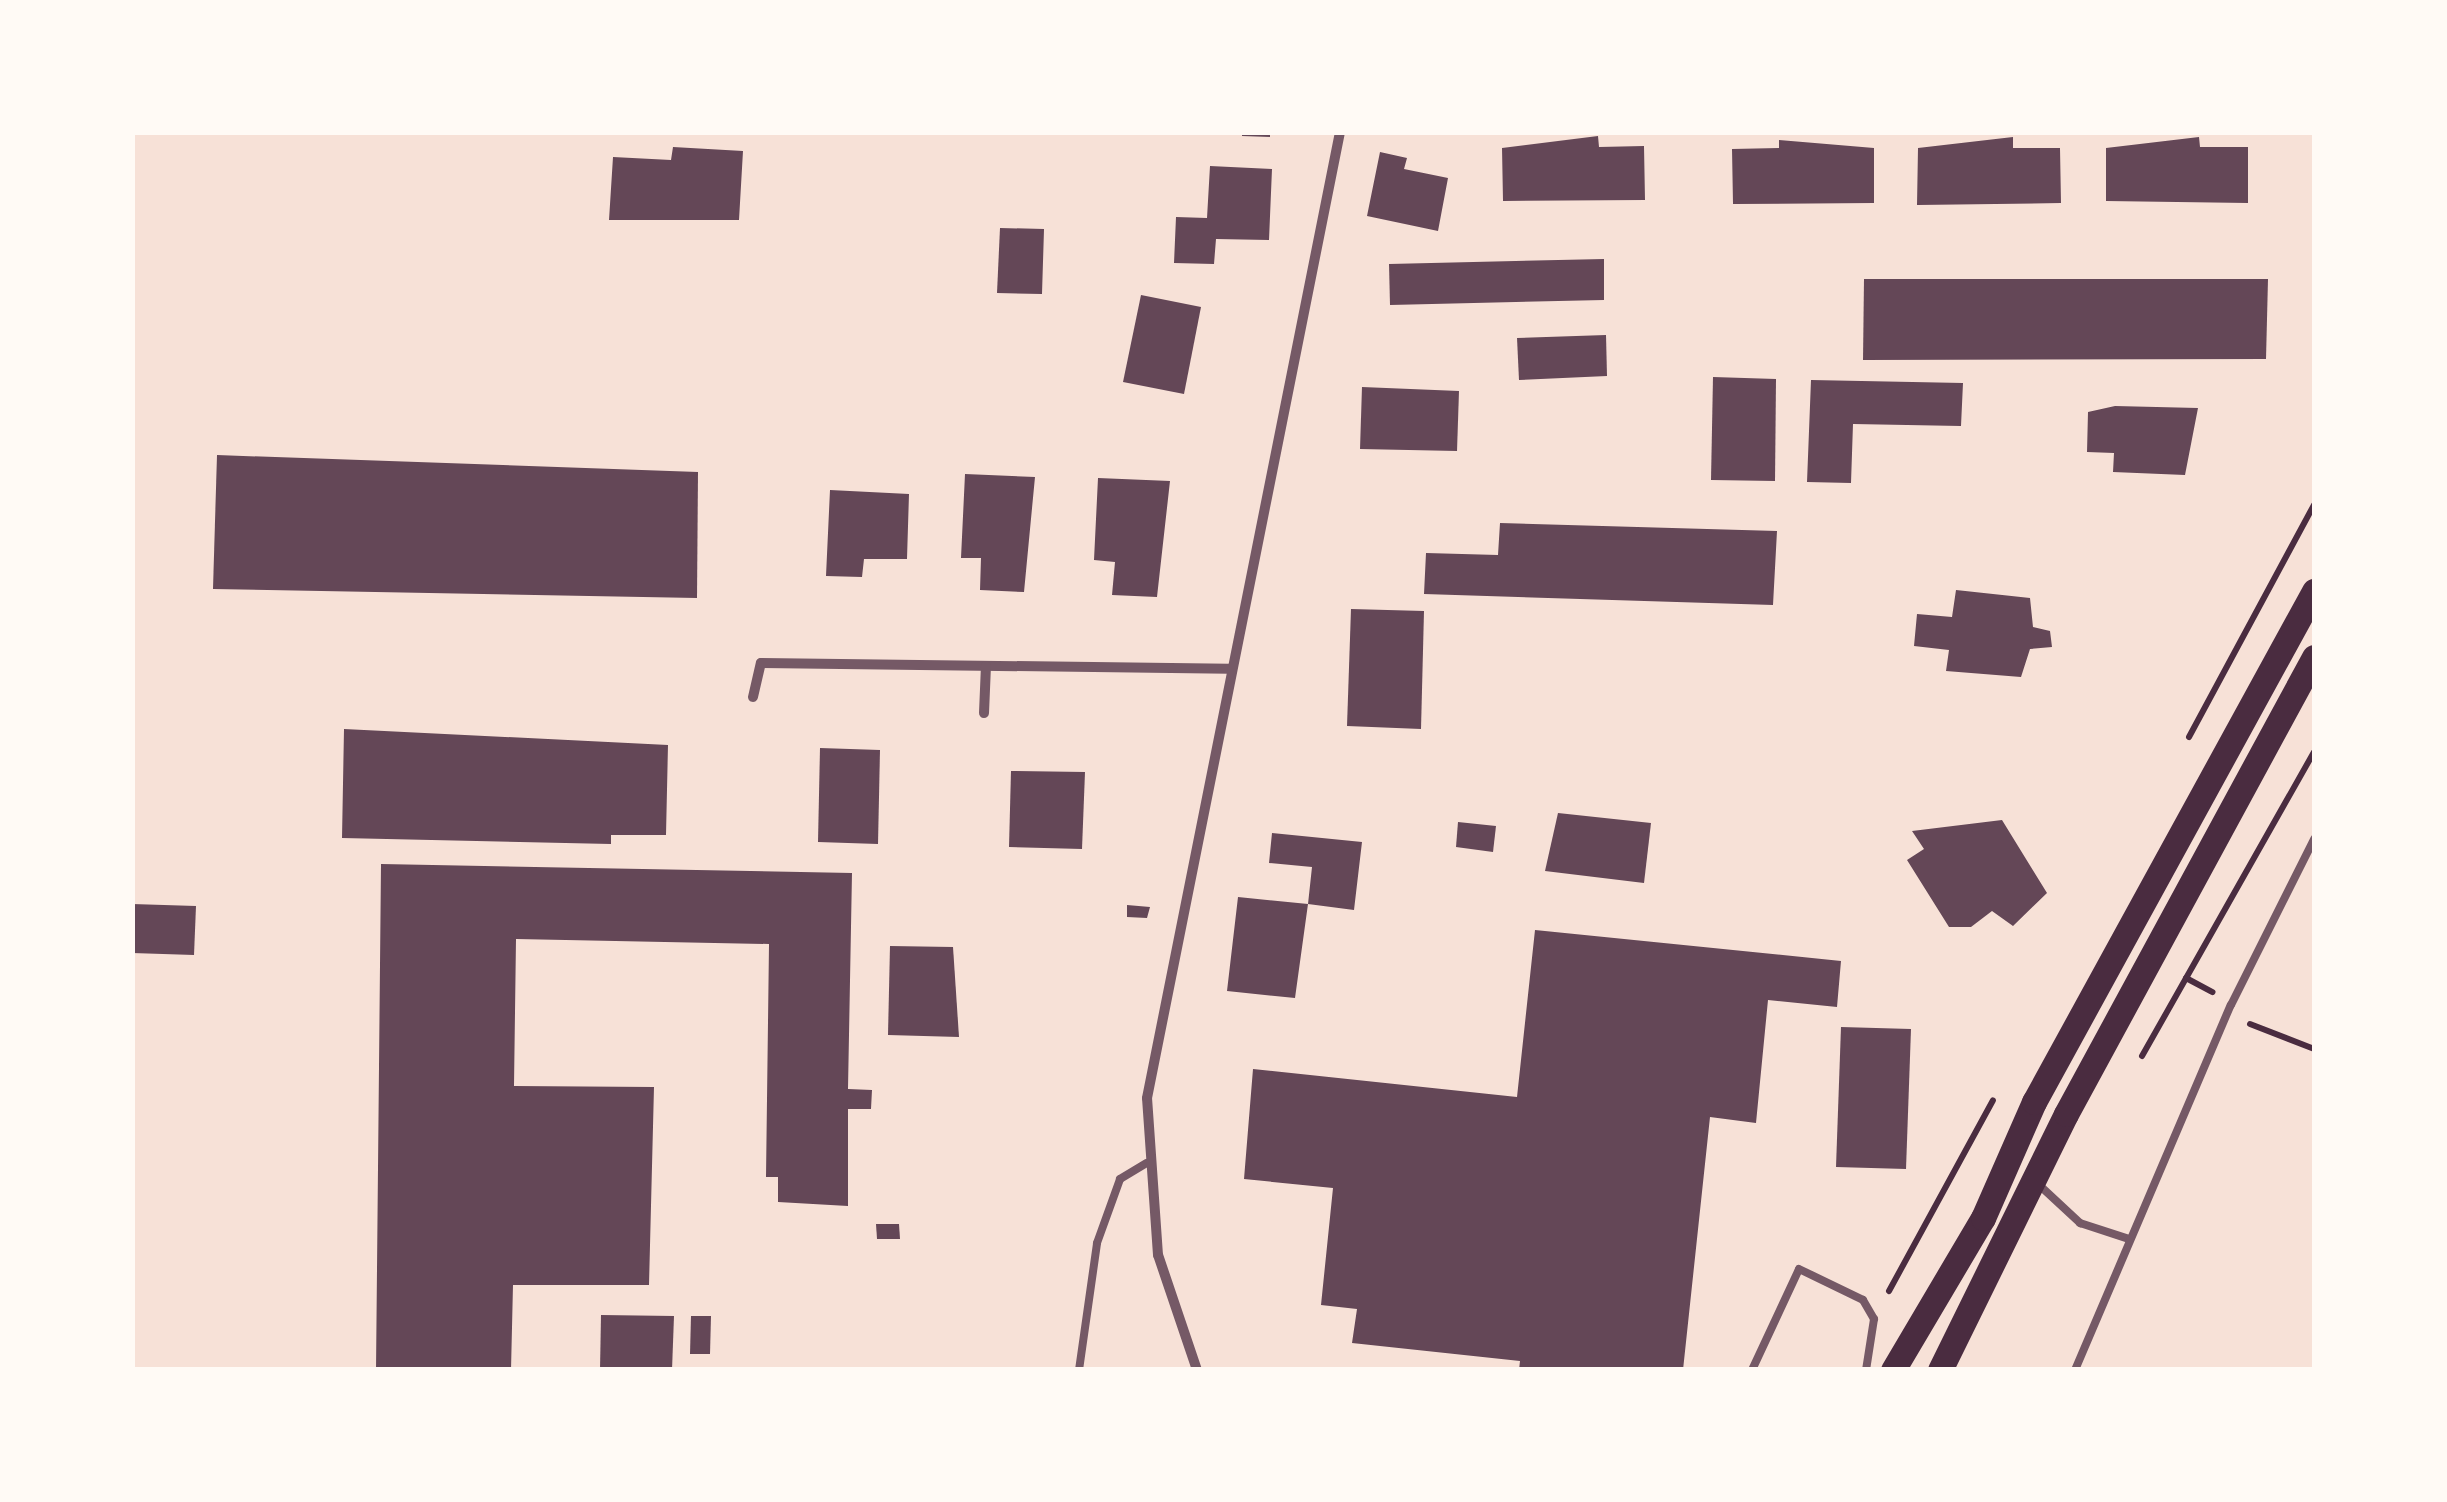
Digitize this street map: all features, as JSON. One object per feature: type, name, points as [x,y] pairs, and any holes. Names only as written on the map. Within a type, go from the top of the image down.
[{"type":"main road","points":[[1893,1370],[1983,1218],[2034,1102],[2314,591]]},
{"type":"main road","points":[[1940,1370],[2314,657]]},
{"type":"street","points":[[1197,1370],[1158,1255],[1146,1098],[1229,669],[1340,132]]},
{"type":"street","points":[[753,697],[762,663],[1229,669]]},
{"type":"street","points":[[984,712],[986,666]]},
{"type":"lane","points":[[2075,1370],[2128,1239],[2314,839]]},
{"type":"lane","points":[[1079,1370],[1097,1243],[1120,1180],[1148,1163]]},
{"type":"lane","points":[[2037,1183],[2080,1222],[2128,1239]]},
{"type":"lane","points":[[1752,1370],[1799,1269],[1863,1300],[1874,1318],[1866,1370]]},
{"type":"path","points":[[2186,978],[2216,994]]},
{"type":"path","points":[[2244,1016],[2314,1049]]},
{"type":"building","points":[[1242,132],[1270,132],[1270,137],[1242,136]]},
{"type":"building","points":[[1598,136],[1599,147],[1644,146],[1645,200],[1503,201],[1502,148]]},
{"type":"building","points":[[2013,137],[2013,148],[2060,148],[2061,203],[1917,205],[1918,148]]},
{"type":"building","points":[[2199,137],[2200,147],[2248,147],[2248,203],[2106,201],[2106,148]]},
{"type":"building","points":[[1779,140],[1874,148],[1874,203],[1733,204],[1732,149],[1779,148]]},
{"type":"building","points":[[673,147],[743,151],[739,220],[609,220],[613,157],[671,160]]},
{"type":"building","points":[[1380,152],[1407,158],[1404,169],[1448,178],[1438,231],[1367,216]]},
{"type":"building","points":[[1210,166],[1272,169],[1269,240],[1216,239],[1214,264],[1174,263],[1176,217],[1207,218]]},
{"type":"building","points":[[1000,228],[1044,229],[1042,294],[997,293]]},
{"type":"building","points":[[1604,259],[1604,300],[1390,305],[1389,264]]},
{"type":"building","points":[[1864,279],[2268,279],[2266,359],[1863,360]]},
{"type":"building","points":[[1141,295],[1201,307],[1184,394],[1123,382]]},
{"type":"building","points":[[1606,335],[1607,376],[1519,380],[1517,338]]},
{"type":"building","points":[[1713,377],[1776,379],[1775,481],[1711,480]]},
{"type":"building","points":[[1811,380],[1963,383],[1961,426],[1853,424],[1851,483],[1807,482]]},
{"type":"building","points":[[1362,387],[1459,391],[1457,451],[1360,449]]},
{"type":"building","points":[[2115,406],[2198,408],[2185,475],[2113,472],[2114,453],[2087,452],[2088,412]]},
{"type":"building","points":[[217,455],[698,472],[697,598],[213,589]]},
{"type":"building","points":[[965,474],[1035,477],[1024,592],[980,590],[981,558],[961,558]]},
{"type":"building","points":[[1098,478],[1170,481],[1157,597],[1112,595],[1115,562],[1094,560]]},
{"type":"building","points":[[830,490],[909,494],[907,559],[864,559],[862,577],[826,576]]},
{"type":"building","points":[[1500,523],[1777,531],[1773,605],[1424,594],[1426,553],[1498,555]]},
{"type":"building","points":[[1956,590],[2030,598],[2033,627],[2050,631],[2052,647],[2030,649],[2021,677],[1946,671],[1949,650],[1914,646],[1917,614],[1952,617]]},
{"type":"building","points":[[1351,609],[1424,611],[1421,729],[1347,726]]},
{"type":"building","points":[[344,729],[668,745],[666,835],[611,835],[611,844],[342,838]]},
{"type":"building","points":[[820,748],[880,750],[878,844],[818,842]]},
{"type":"building","points":[[1011,771],[1085,772],[1082,849],[1009,847]]},
{"type":"building","points":[[1558,813],[1651,823],[1644,883],[1545,871]]},
{"type":"building","points":[[2002,820],[2047,893],[2013,926],[1992,911],[1971,927],[1949,927],[1907,860],[1924,849],[1912,831]]},
{"type":"building","points":[[1458,822],[1496,826],[1493,852],[1456,847]]},
{"type":"building","points":[[1272,833],[1362,842],[1354,910],[1308,904],[1312,867],[1269,863]]},
{"type":"building","points":[[381,864],[852,873],[848,1089],[872,1090],[871,1109],[848,1109],[848,1206],[778,1202],[778,1177],[766,1177],[769,944],[516,939],[514,1086],[654,1087],[649,1285],[513,1285],[511,1370],[376,1370]]},
{"type":"building","points":[[1238,897],[1308,904],[1295,998],[1227,991]]},
{"type":"building","points":[[132,904],[196,906],[194,955],[132,953]]},
{"type":"building","points":[[1127,905],[1150,907],[1147,918],[1127,917]]},
{"type":"building","points":[[1535,930],[1841,961],[1837,1007],[1768,1000],[1756,1123],[1710,1117],[1683,1370],[1519,1370],[1520,1361],[1352,1343],[1357,1309],[1321,1305],[1333,1188],[1244,1179],[1253,1069],[1517,1097]]},
{"type":"building","points":[[890,946],[953,947],[959,1037],[888,1035]]},
{"type":"building","points":[[1841,1027],[1911,1029],[1906,1169],[1836,1167]]},
{"type":"building","points":[[876,1224],[899,1224],[900,1239],[877,1239]]},
{"type":"building","points":[[601,1315],[674,1316],[672,1370],[600,1370]]},
{"type":"building","points":[[691,1316],[711,1316],[710,1354],[690,1354]]}]
